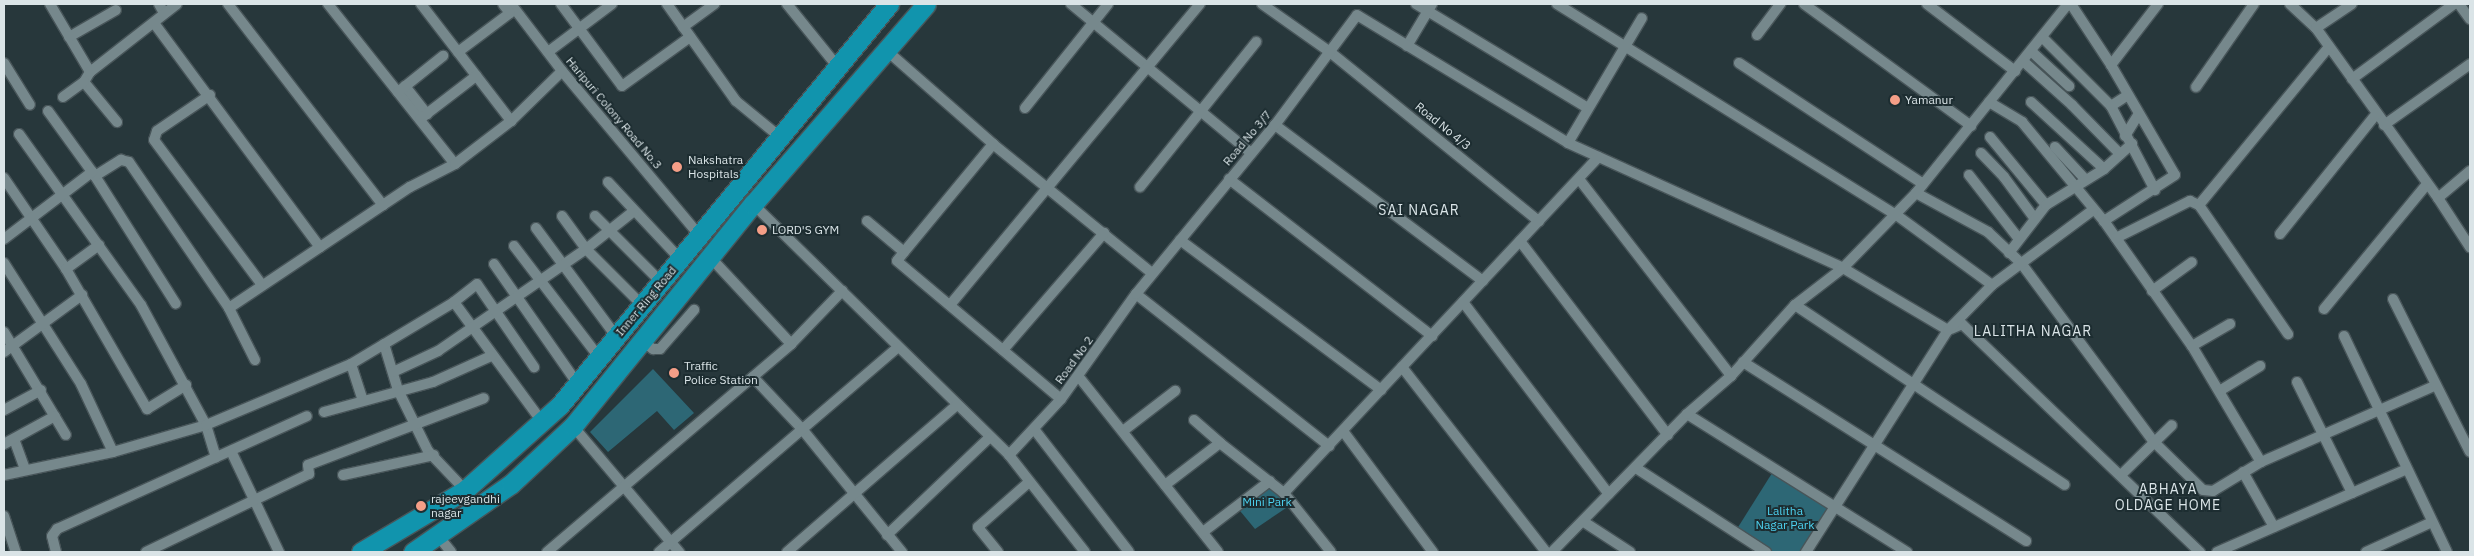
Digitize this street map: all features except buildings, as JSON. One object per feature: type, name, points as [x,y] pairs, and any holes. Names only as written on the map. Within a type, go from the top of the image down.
[{"type":"highway","name":"Inner Ring Road","points":[[362,552],[465,490],[542,422],[643,306],[889,4]]},
{"type":"highway","name":"Inner Ring Road","points":[[413,552],[438,537],[511,484],[573,426],[753,204],[885,49],[926,4]]},
{"type":"highway","points":[[805,106],[806,120],[812,135]]},
{"type":"street","points":[[50,4],[90,72]]},
{"type":"street","points":[[63,97],[84,82],[90,72],[154,23],[161,9],[177,4]]},
{"type":"street","points":[[228,4],[383,205]]},
{"type":"street","points":[[328,4],[402,89],[455,164]]},
{"type":"street","points":[[422,4],[511,121]]},
{"type":"street","name":"Haripuri Colony Road No.3","points":[[503,4],[512,9],[700,236]]},
{"type":"street","points":[[561,4],[622,86],[690,37]]},
{"type":"street","points":[[548,52],[612,4]]},
{"type":"street","points":[[667,4],[736,101],[780,137]]},
{"type":"street","points":[[683,27],[715,4]]},
{"type":"street","points":[[787,4],[838,66]]},
{"type":"street","points":[[1071,4],[1251,153]]},
{"type":"street","points":[[1025,108],[1108,4]]},
{"type":"street","points":[[950,305],[1200,4]]},
{"type":"street","name":"Road No 4/3","points":[[1262,4],[1330,52],[1539,221]]},
{"type":"street","points":[[1416,4],[1429,7],[1588,108]]},
{"type":"street","points":[[1557,4],[1895,214],[1992,285]]},
{"type":"street","points":[[1757,35],[1780,4]]},
{"type":"street","points":[[1804,4],[1971,126]]},
{"type":"street","points":[[1928,4],[2015,71]]},
{"type":"street","points":[[1552,552],[1584,522],[1687,414],[1731,376],[1795,305],[1843,268],[1916,194],[2070,4],[2111,65],[2175,175],[2155,190],[2104,221]]},
{"type":"street","points":[[2111,65],[2158,4]]},
{"type":"street","points":[[2196,87],[2254,4]]},
{"type":"street","points":[[2290,4],[2316,28],[2384,126],[2438,198],[2470,247]]},
{"type":"street","points":[[2316,28],[2352,4]]},
{"type":"street","points":[[2352,79],[2454,4]]},
{"type":"street","points":[[2459,4],[2470,19]]},
{"type":"street","points":[[1429,7],[1407,46],[1568,143],[1843,268],[1948,330]]},
{"type":"street","points":[[458,52],[512,9]]},
{"type":"street","points":[[69,37],[116,10]]},
{"type":"street","name":"Road No 3/7","points":[[1152,273],[1276,125],[1357,15],[1407,46]]},
{"type":"street","points":[[1568,143],[1642,18]]},
{"type":"street","points":[[154,23],[210,95],[320,247]]},
{"type":"street","points":[[2042,37],[2111,106],[2125,136],[2132,144],[2155,190]]},
{"type":"street","points":[[1140,187],[1256,42]]},
{"type":"street","points":[[2199,205],[2329,47]]},
{"type":"street","points":[[885,49],[993,144],[1152,273]]},
{"type":"street","points":[[2031,51],[2069,86]]},
{"type":"street","points":[[402,89],[443,56]]},
{"type":"street","points":[[2022,61],[2072,105],[2120,154]]},
{"type":"street","points":[[4,63],[30,105]]},
{"type":"street","points":[[1739,63],[1924,184]]},
{"type":"street","points":[[2384,126],[2470,64]]},
{"type":"street","points":[[228,308],[383,205],[455,164],[511,121],[562,71]]},
{"type":"street","points":[[423,117],[476,76]]},
{"type":"street","points":[[84,82],[117,122]]},
{"type":"street","points":[[2111,106],[2128,94]]},
{"type":"street","points":[[210,95],[158,131],[154,140],[262,285]]},
{"type":"street","points":[[1989,102],[2022,122],[2074,188],[2104,221],[2221,390],[2261,462]]},
{"type":"street","points":[[2031,102],[2104,169]]},
{"type":"street","points":[[48,111],[94,174],[176,304]]},
{"type":"street","points":[[2125,136],[2139,114]]},
{"type":"street","points":[[2280,234],[2376,114]]},
{"type":"street","points":[[1276,125],[1483,281]]},
{"type":"street","points":[[19,134],[141,305],[206,424],[216,456]]},
{"type":"street","points":[[1990,137],[2046,205]]},
{"type":"street","points":[[993,144],[897,260],[1062,399]]},
{"type":"street","points":[[2009,253],[2046,205],[2104,169],[2132,144]]},
{"type":"street","points":[[2055,147],[2086,180]]},
{"type":"street","points":[[1981,152],[2004,177],[2035,219]]},
{"type":"street","points":[[1284,493],[1598,157]]},
{"type":"street","points":[[4,239],[94,174],[121,160],[129,162],[228,308],[255,360]]},
{"type":"street","points":[[2438,198],[2470,171]]},
{"type":"street","points":[[1969,175],[2019,239]]},
{"type":"street","points":[[4,178],[66,269],[147,409],[186,385]]},
{"type":"street","points":[[1229,179],[1432,336]]},
{"type":"street","points":[[1578,179],[1731,376]]},
{"type":"street","points":[[608,182],[681,260]]},
{"type":"street","points":[[2324,309],[2426,184]]},
{"type":"street","points":[[1916,194],[1988,232],[2021,262],[2153,441],[2203,490],[2214,491],[2261,462],[2380,412],[2436,385]]},
{"type":"street","points":[[2116,238],[2190,201],[2199,205],[2288,334]]},
{"type":"street","points":[[753,204],[1009,455],[1085,552]]},
{"type":"street","points":[[1806,552],[1948,330],[1992,285],[2093,210]]},
{"type":"street","points":[[392,372],[438,351],[610,232],[634,211]]},
{"type":"street","points":[[562,216],[586,249],[643,306]]},
{"type":"street","points":[[595,216],[662,283]]},
{"type":"street","points":[[867,221],[904,252]]},
{"type":"street","points":[[536,228],[616,336]]},
{"type":"street","points":[[1003,350],[1104,233]]},
{"type":"street","points":[[1180,240],[1381,390]]},
{"type":"street","points":[[1520,241],[1668,435]]},
{"type":"street","points":[[66,269],[99,245]]},
{"type":"street","points":[[514,246],[599,357]]},
{"type":"street","points":[[710,258],[790,344]]},
{"type":"street","points":[[2152,290],[2192,262]]},
{"type":"street","points":[[4,263],[81,384],[113,452]]},
{"type":"street","points":[[494,264],[577,383]]},
{"type":"street","name":"Road No 2","points":[[1009,455],[1062,399],[1152,273]]},
{"type":"street","points":[[4,475],[113,452],[206,424],[351,364],[454,302],[477,284],[534,367]]},
{"type":"street","points":[[547,552],[625,488],[753,377],[790,344],[842,292]]},
{"type":"street","points":[[1136,294],[1329,446]]},
{"type":"street","points":[[4,352],[42,322],[82,295]]},
{"type":"street","points":[[2393,299],[2470,452]]},
{"type":"street","points":[[454,302],[491,356],[542,422]]},
{"type":"street","points":[[1464,302],[1609,494]]},
{"type":"street","points":[[1795,305],[2065,484]]},
{"type":"street","points":[[642,341],[653,349],[660,350],[694,310]]},
{"type":"street","points":[[1948,330],[1962,324],[2200,552]]},
{"type":"street","points":[[2192,346],[2230,324]]},
{"type":"street","points":[[4,332],[41,390],[66,435]]},
{"type":"street","points":[[2344,336],[2447,552]]},
{"type":"street","points":[[384,344],[398,390],[428,451],[434,455],[465,490]]},
{"type":"street","points":[[659,552],[898,347]]},
{"type":"street","points":[[324,412],[398,390],[433,382],[491,356]]},
{"type":"street","points":[[1743,362],[2026,541]]},
{"type":"street","points":[[351,364],[364,400]]},
{"type":"street","points":[[2221,390],[2260,366]]},
{"type":"street","points":[[1402,367],[1546,552]]},
{"type":"street","points":[[753,377],[802,429],[900,552]]},
{"type":"street","points":[[1079,377],[1218,552]]},
{"type":"street","points":[[2297,382],[2352,493]]},
{"type":"street","points":[[4,410],[41,390]]},
{"type":"street","points":[[1122,431],[1175,390]]},
{"type":"street","points":[[146,552],[309,474],[308,465],[415,426],[484,398]]},
{"type":"street","points":[[788,552],[957,405]]},
{"type":"street","points":[[1687,414],[1834,508],[1907,552]]},
{"type":"street","points":[[4,444],[55,416]]},
{"type":"street","points":[[56,552],[52,536],[57,529],[307,416]]},
{"type":"street","points":[[1194,420],[1284,493],[1331,552]]},
{"type":"street","points":[[2121,475],[2153,441],[2172,425]]},
{"type":"street","points":[[573,426],[679,552]]},
{"type":"street","points":[[1034,429],[1129,552]]},
{"type":"street","points":[[1343,431],[1433,552]]},
{"type":"street","points":[[888,535],[990,437]]},
{"type":"street","points":[[14,439],[25,470]]},
{"type":"street","points":[[1166,485],[1220,443]]},
{"type":"street","points":[[230,451],[279,552]]},
{"type":"street","points":[[343,475],[434,455]]},
{"type":"street","points":[[1636,468],[1766,552]]},
{"type":"street","points":[[2217,552],[2407,469]]},
{"type":"street","points":[[2243,472],[2274,527]]},
{"type":"street","points":[[1203,532],[1270,481]]},
{"type":"street","points":[[998,552],[978,526],[1030,482]]},
{"type":"street","points":[[4,518],[16,552]]},
{"type":"street","points":[[1584,522],[1630,552]]},
{"type":"street","points":[[2366,552],[2432,522]]},
{"type":"street","points":[[438,537],[451,552]]},
{"type":"green space","points":[[653,369],[694,413],[674,430],[657,411],[608,452],[590,432]]},
{"type":"green space","name":"Lalitha Nagar Park","points":[[1774,470],[1834,507],[1806,552],[1766,552],[1735,532]]},
{"type":"green space","name":"Mini Park","points":[[1270,481],[1292,504],[1255,529],[1236,506]]},
{"type":"place","name":"Yamanur","points":[[1895,100]]},
{"type":"place","name":"Nakshatra Hospitals","points":[[677,167]]},
{"type":"place","name":"LORD'S GYM","points":[[762,230]]},
{"type":"place","name":"Traffic Police Station","points":[[674,373]]},
{"type":"place","name":"rajeevgandhi nagar","points":[[421,506]]},
{"type":"district","name":"SAI NAGAR","points":[[1419,210]]},
{"type":"district","name":"LALITHA NAGAR","points":[[2033,331]]},
{"type":"district","name":"ABHAYA OLDAGE HOME","points":[[2168,498]]}]
